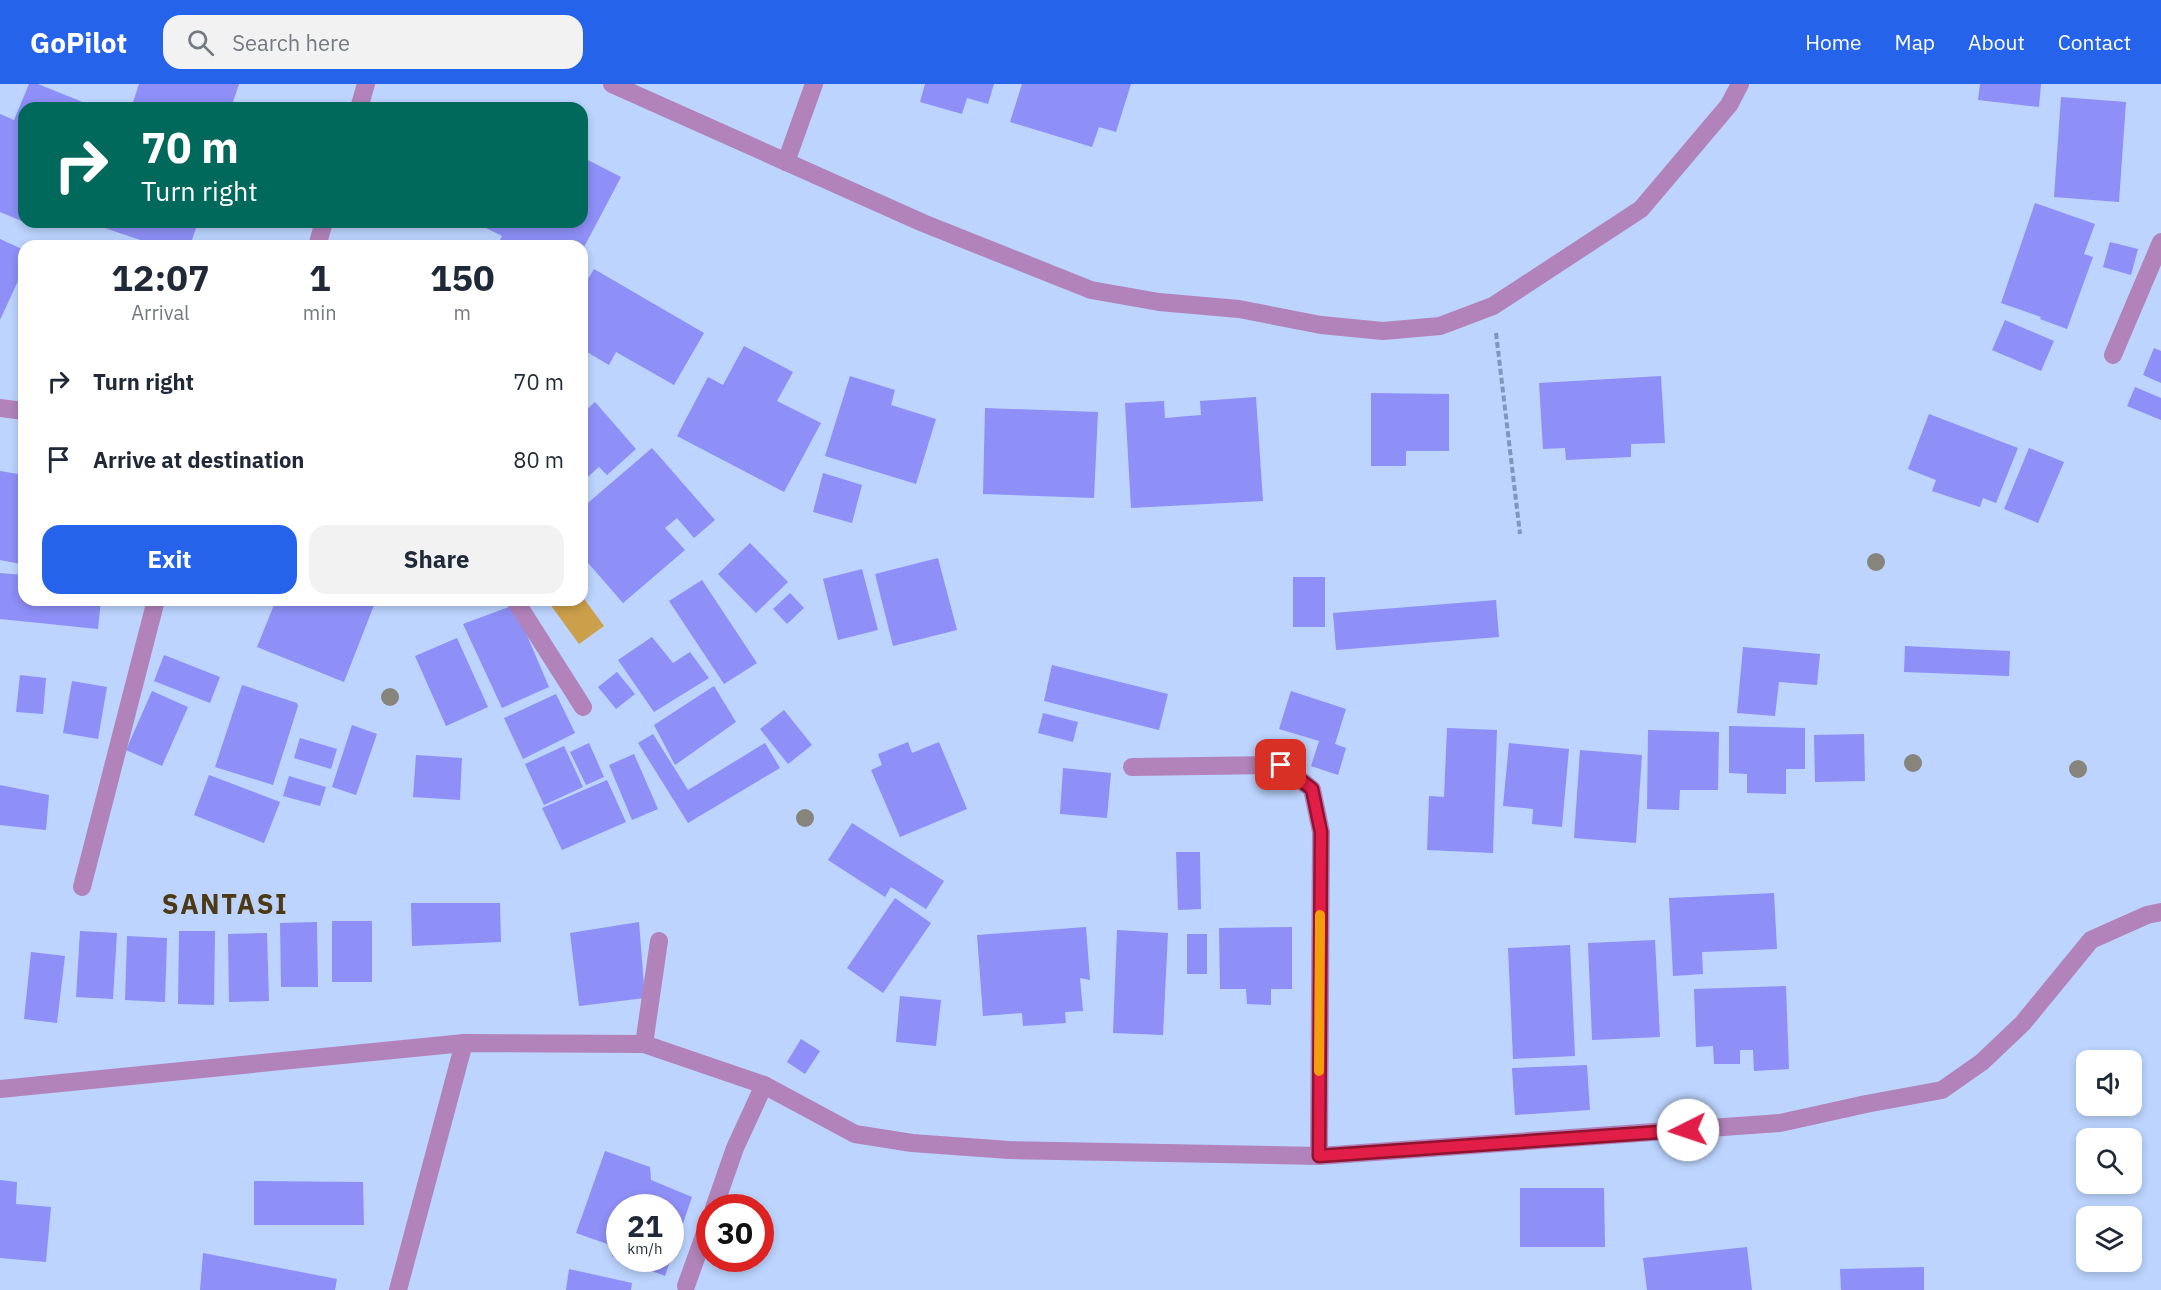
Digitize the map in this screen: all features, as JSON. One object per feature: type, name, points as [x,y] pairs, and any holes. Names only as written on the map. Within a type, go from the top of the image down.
[{"type":"street","points":[[361,102],[366,84]]},
{"type":"street","points":[[612,84],[923,223],[1090,290],[1159,302],[1239,309],[1321,325],[1383,331],[1440,326],[1493,306],[1641,209],[1729,105],[1740,84]]},
{"type":"street","points":[[786,162],[814,84]]},
{"type":"street","points":[[2113,355],[2161,242]]},
{"type":"street","points":[[0,408],[18,410]]},
{"type":"street","points":[[82,887],[154,606]]},
{"type":"street","points":[[519,606],[584,707]]},
{"type":"street","points":[[1132,766],[1281,765],[1312,789],[1321,832],[1319,1156]]},
{"type":"street","points":[[0,1089],[464,1043],[644,1044],[764,1085],[855,1134],[912,1143],[1009,1150],[1319,1156],[1780,1123],[1942,1090],[1982,1062],[2023,1023],[2091,940],[2147,915],[2161,912]]},
{"type":"street","points":[[644,1044],[659,941]]},
{"type":"street","points":[[398,1290],[464,1043]]},
{"type":"street","points":[[719,1194],[735,1148],[764,1085]]},
{"type":"street","points":[[686,1286],[696,1258]]},
{"type":"path","points":[[1493,306],[1520,534]]},
{"type":"shaded area","points":[[588,604],[604,626],[579,644],[551,606],[588,606]]},
{"type":"building","points":[[29,84],[38,84],[83,102],[22,102]]},
{"type":"building","points":[[139,84],[239,84],[233,102],[133,102]]},
{"type":"building","points":[[925,84],[994,84],[988,104],[967,98],[962,114],[920,102]]},
{"type":"building","points":[[1022,84],[1131,84],[1116,132],[1099,127],[1092,147],[1010,122]]},
{"type":"building","points":[[1980,84],[2041,84],[2039,107],[1978,100]]},
{"type":"building","points":[[2061,97],[2126,102],[2119,202],[2054,197]]},
{"type":"building","points":[[18,110],[18,220],[0,212],[0,114],[14,120]]},
{"type":"building","points":[[588,160],[621,177],[588,240],[500,240],[502,236],[486,228],[588,228]]},
{"type":"building","points":[[2035,203],[2095,224],[2084,254],[2093,257],[2067,329],[2001,303]]},
{"type":"building","points":[[105,228],[196,228],[192,240],[140,240]]},
{"type":"building","points":[[0,239],[18,247],[18,281],[0,320]]},
{"type":"building","points":[[2110,242],[2138,249],[2131,275],[2103,267]]},
{"type":"building","points":[[594,269],[704,333],[674,385],[616,352],[609,365],[588,353],[588,279]]},
{"type":"building","points":[[2005,320],[2054,341],[2041,371],[1992,350]]},
{"type":"building","points":[[744,346],[793,372],[777,401],[821,423],[784,492],[677,436],[708,377],[723,385]]},
{"type":"building","points":[[2154,348],[2161,351],[2161,383],[2143,375]]},
{"type":"building","points":[[850,376],[895,390],[891,405],[936,419],[916,484],[825,456]]},
{"type":"building","points":[[1661,376],[1665,443],[1631,444],[1631,457],[1566,460],[1565,448],[1543,449],[1539,383]]},
{"type":"building","points":[[2135,387],[2161,398],[2161,420],[2127,406]]},
{"type":"building","points":[[1371,393],[1449,394],[1449,451],[1406,451],[1406,466],[1371,466]]},
{"type":"building","points":[[1256,397],[1263,501],[1131,508],[1125,403],[1164,401],[1165,418],[1201,415],[1200,401]]},
{"type":"building","points":[[595,402],[636,449],[607,475],[599,467],[588,477],[588,408]]},
{"type":"building","points":[[985,408],[1098,412],[1094,498],[983,494]]},
{"type":"building","points":[[1929,414],[2018,448],[1996,503],[1983,498],[1980,507],[1932,491],[1936,480],[1908,469]]},
{"type":"building","points":[[652,448],[715,520],[694,538],[677,518],[665,528],[685,550],[623,603],[588,563],[588,503]]},
{"type":"building","points":[[2029,448],[2064,462],[2038,523],[2004,509]]},
{"type":"building","points":[[0,471],[18,474],[18,563],[0,560]]},
{"type":"building","points":[[823,473],[862,485],[852,523],[813,512]]},
{"type":"building","points":[[750,543],[788,582],[756,613],[718,574]]},
{"type":"building","points":[[938,558],[957,630],[893,646],[875,574]]},
{"type":"building","points":[[862,569],[878,630],[838,640],[823,579]]},
{"type":"building","points":[[0,573],[18,574],[18,606],[100,606],[98,629],[0,619]]},
{"type":"building","points":[[1293,577],[1325,577],[1325,627],[1293,627]]},
{"type":"building","points":[[702,580],[757,663],[724,684],[669,601]]},
{"type":"building","points":[[790,593],[804,608],[787,624],[773,609]]},
{"type":"building","points":[[1496,600],[1499,637],[1336,650],[1333,613]]},
{"type":"building","points":[[274,606],[374,606],[344,682],[257,647]]},
{"type":"building","points":[[514,606],[549,687],[502,708],[463,624]]},
{"type":"building","points":[[652,637],[673,663],[690,652],[709,678],[654,712],[618,660]]},
{"type":"building","points":[[457,638],[488,707],[446,726],[415,656]]},
{"type":"building","points":[[1905,646],[2010,651],[2009,676],[1904,672]]},
{"type":"building","points":[[1743,647],[1820,654],[1817,685],[1779,682],[1775,716],[1737,713]]},
{"type":"building","points":[[164,655],[220,677],[210,703],[154,681]]},
{"type":"building","points":[[1052,665],[1168,694],[1159,730],[1044,701]]},
{"type":"building","points":[[617,672],[635,694],[616,709],[598,687]]},
{"type":"building","points":[[20,675],[46,678],[43,714],[16,712]]},
{"type":"building","points":[[72,681],[107,687],[98,739],[63,733]]},
{"type":"building","points":[[242,685],[297,703],[298,706],[273,785],[215,767]]},
{"type":"building","points":[[714,686],[736,722],[675,765],[654,725]]},
{"type":"building","points":[[152,691],[188,707],[162,766],[126,750]]},
{"type":"building","points":[[1291,691],[1346,709],[1335,744],[1346,748],[1338,775],[1311,766],[1319,741],[1279,729]]},
{"type":"building","points":[[556,694],[575,733],[523,759],[504,718]]},
{"type":"building","points":[[784,710],[812,745],[788,764],[760,729]]},
{"type":"building","points":[[1043,713],[1078,722],[1073,742],[1038,733]]},
{"type":"building","points":[[352,725],[377,734],[356,795],[332,787]]},
{"type":"building","points":[[1729,726],[1805,728],[1805,769],[1786,769],[1786,794],[1747,793],[1747,774],[1729,773]]},
{"type":"building","points":[[1447,728],[1497,730],[1493,853],[1427,850],[1429,796],[1444,797]]},
{"type":"building","points":[[1648,730],[1719,732],[1718,790],[1680,790],[1679,810],[1647,809]]},
{"type":"building","points":[[653,734],[688,790],[765,743],[780,768],[688,823],[638,743]]},
{"type":"building","points":[[1864,734],[1865,781],[1815,782],[1814,735]]},
{"type":"building","points":[[300,738],[337,749],[331,769],[294,758]]},
{"type":"building","points":[[908,742],[912,753],[939,742],[967,809],[900,837],[871,770],[882,765],[878,754]]},
{"type":"building","points":[[589,743],[604,777],[586,785],[570,752]]},
{"type":"building","points":[[1509,743],[1569,749],[1562,827],[1532,824],[1533,809],[1503,806]]},
{"type":"building","points":[[564,746],[583,787],[544,805],[525,764]]},
{"type":"building","points":[[1580,750],[1642,755],[1636,843],[1574,838]]},
{"type":"building","points":[[634,754],[658,809],[632,820],[609,765]]},
{"type":"building","points":[[416,755],[462,758],[460,800],[413,797]]},
{"type":"building","points":[[1063,768],[1111,773],[1107,818],[1060,814]]},
{"type":"building","points":[[209,775],[280,802],[264,843],[194,815]]},
{"type":"building","points":[[289,776],[326,787],[320,806],[283,796]]},
{"type":"building","points":[[607,780],[626,822],[562,850],[542,808]]},
{"type":"building","points":[[0,785],[49,795],[46,830],[0,825]]},
{"type":"building","points":[[852,823],[944,881],[926,909],[891,887],[885,897],[828,860]]},
{"type":"building","points":[[1176,852],[1200,852],[1201,909],[1178,910]]},
{"type":"building","points":[[1774,893],[1777,949],[1702,952],[1703,974],[1673,976],[1669,898]]},
{"type":"building","points":[[895,898],[931,923],[883,993],[847,968]]},
{"type":"building","points":[[411,903],[500,903],[501,942],[412,946]]},
{"type":"building","points":[[332,921],[372,921],[372,982],[332,982]]},
{"type":"building","points":[[317,922],[318,987],[281,987],[280,923]]},
{"type":"building","points":[[639,922],[645,998],[579,1006],[570,933]]},
{"type":"building","points":[[1086,927],[1090,980],[1080,978],[1083,1011],[1065,1012],[1066,1023],[1023,1026],[1022,1013],[983,1016],[977,935]]},
{"type":"building","points":[[1292,927],[1292,989],[1271,989],[1271,1005],[1247,1004],[1246,989],[1220,989],[1219,928]]},
{"type":"building","points":[[1117,930],[1168,933],[1163,1035],[1113,1033]]},
{"type":"building","points":[[80,931],[117,933],[113,999],[76,997]]},
{"type":"building","points":[[179,931],[215,931],[214,1005],[178,1004]]},
{"type":"building","points":[[267,933],[269,1001],[229,1002],[228,934]]},
{"type":"building","points":[[1187,934],[1207,934],[1207,974],[1187,974]]},
{"type":"building","points":[[127,936],[167,938],[165,1002],[125,1000]]},
{"type":"building","points":[[1655,940],[1660,1037],[1592,1040],[1588,943]]},
{"type":"building","points":[[1570,945],[1575,1056],[1513,1059],[1508,948]]},
{"type":"building","points":[[31,952],[65,956],[57,1023],[24,1019]]},
{"type":"building","points":[[1786,986],[1789,1069],[1754,1071],[1753,1050],[1740,1050],[1740,1064],[1714,1064],[1713,1046],[1696,1047],[1694,989]]},
{"type":"building","points":[[900,996],[941,1000],[936,1046],[896,1042]]},
{"type":"building","points":[[801,1039],[820,1051],[805,1074],[787,1062]]},
{"type":"building","points":[[1587,1065],[1590,1110],[1515,1115],[1512,1068]]},
{"type":"building","points":[[605,1151],[650,1167],[651,1180],[692,1197],[684,1220],[684,1194],[606,1194],[606,1244],[576,1233]]},
{"type":"building","points":[[0,1180],[17,1182],[16,1204],[51,1207],[46,1262],[0,1258]]},
{"type":"building","points":[[254,1181],[363,1182],[364,1225],[254,1225]]},
{"type":"building","points":[[1520,1188],[1604,1188],[1605,1247],[1520,1247]]},
{"type":"building","points":[[1747,1247],[1752,1290],[1647,1290],[1643,1258]]},
{"type":"building","points":[[203,1253],[337,1279],[335,1290],[200,1290]]},
{"type":"building","points":[[1924,1267],[1924,1290],[1841,1290],[1840,1269]]},
{"type":"building","points":[[569,1269],[632,1283],[631,1290],[566,1290]]},
{"type":"building","points":[[654,1272],[666,1272],[665,1276]]},
{"type":"slow traffic","points":[[1319,1071],[1320,915]]},
{"type":"district","name":"SANTASI","points":[[225,905]]},
{"type":"route","points":[[1281,765],[1312,789],[1321,832],[1319,1156],[1688,1130]]}]
